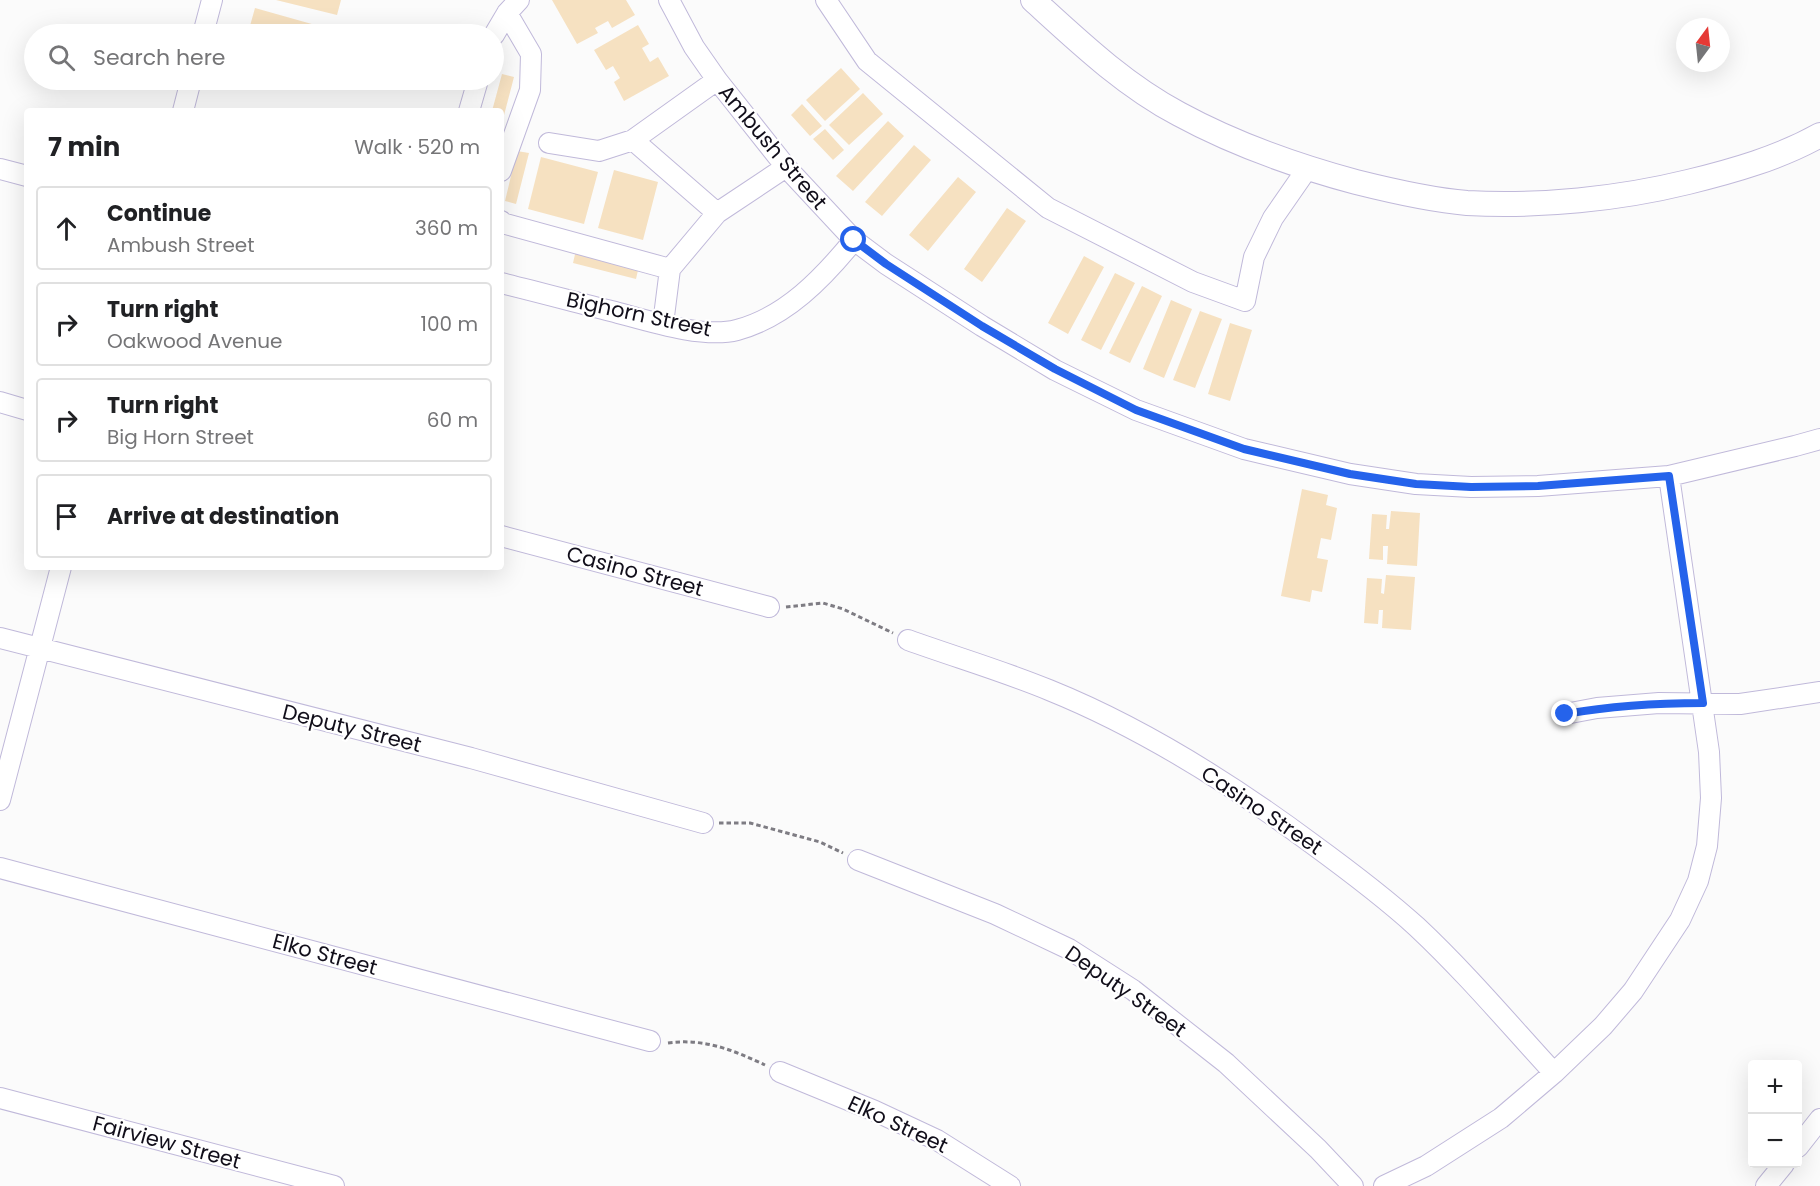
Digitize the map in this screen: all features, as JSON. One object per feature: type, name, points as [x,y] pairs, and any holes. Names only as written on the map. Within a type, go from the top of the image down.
[{"type":"main road","points":[[1032,0],[1092,54],[1178,114],[1266,155],[1307,169],[1395,192],[1465,203],[1507,204],[1592,199],[1654,190],[1727,173],[1774,157],[1820,135]]},
{"type":"street","points":[[206,24],[212,0]]},
{"type":"street","name":"Ambush Street","points":[[669,0],[694,47],[717,80],[786,167],[854,240],[886,264],[982,326],[1055,369],[1136,410],[1244,449],[1350,474],[1416,484],[1471,487],[1538,486],[1669,476],[1820,439]]},
{"type":"street","points":[[826,0],[867,61],[1048,208],[1193,282],[1245,301],[1254,257],[1273,218],[1307,169]]},
{"type":"street","points":[[501,24],[513,7]]},
{"type":"street","points":[[504,163],[530,90],[531,54],[513,7]]},
{"type":"street","points":[[549,143],[599,151],[633,140],[717,80]]},
{"type":"street","points":[[184,108],[188,90]]},
{"type":"street","points":[[470,108],[475,90]]},
{"type":"street","points":[[633,140],[717,213]]},
{"type":"street","points":[[663,324],[670,269],[717,213],[786,167]]},
{"type":"street","points":[[0,168],[24,175]]},
{"type":"street","points":[[504,224],[670,269]]},
{"type":"street","name":"Bighorn Street","points":[[504,284],[707,333],[735,330],[764,320],[806,292],[832,267],[854,240]]},
{"type":"street","points":[[0,402],[24,409]]},
{"type":"street","points":[[1384,1186],[1426,1166],[1501,1118],[1554,1073],[1603,1026],[1634,991],[1680,920],[1698,881],[1707,846],[1711,798],[1709,752],[1669,476]]},
{"type":"street","name":"Casino Street","points":[[504,537],[769,607]]},
{"type":"street","points":[[0,800],[60,570]]},
{"type":"street","name":"Deputy Street","points":[[0,638],[459,755],[704,823]]},
{"type":"street","name":"Casino Street","points":[[908,640],[1049,690],[1126,725],[1221,779],[1266,809],[1362,880],[1417,927],[1462,972],[1554,1073]]},
{"type":"street","points":[[1565,714],[1597,708],[1659,703],[1740,704],[1820,692]]},
{"type":"street","name":"Deputy Street","points":[[858,860],[994,914],[1069,949],[1133,990],[1226,1063],[1318,1149],[1353,1186]]},
{"type":"street","name":"Elko Street","points":[[0,868],[650,1041]]},
{"type":"street","name":"Elko Street","points":[[780,1072],[875,1111],[937,1140],[1010,1186]]},
{"type":"street","name":"Fairview Street","points":[[0,1098],[334,1186]]},
{"type":"street","points":[[1802,1141],[1820,1119]]},
{"type":"street","points":[[1766,1186],[1781,1168]]},
{"type":"path","points":[[769,607],[824,603],[843,609],[908,640]]},
{"type":"path","points":[[704,823],[750,823],[820,842],[858,860]]},
{"type":"path","points":[[650,1041],[705,1042],[780,1072]]},
{"type":"building","points":[[276,0],[341,0],[337,15]]},
{"type":"building","points":[[552,0],[626,0],[635,15],[612,28],[608,21],[595,28],[598,33],[577,44]]},
{"type":"building","points":[[255,8],[312,24],[251,24]]},
{"type":"building","points":[[638,25],[649,44],[642,48],[650,62],[658,57],[669,76],[624,101],[614,82],[620,78],[613,66],[606,70],[594,50]]},
{"type":"building","points":[[841,68],[860,89],[825,121],[806,100]]},
{"type":"building","points":[[504,74],[514,77],[504,115],[504,108],[493,108],[498,90],[504,90]]},
{"type":"building","points":[[863,93],[883,114],[849,145],[829,125]]},
{"type":"building","points":[[802,104],[822,126],[810,136],[791,115]]},
{"type":"building","points":[[888,121],[904,136],[853,191],[836,176]]},
{"type":"building","points":[[825,129],[844,150],[833,160],[813,139]]},
{"type":"building","points":[[914,145],[931,160],[882,216],[865,202]]},
{"type":"building","points":[[517,151],[529,153],[516,204],[505,201]]},
{"type":"building","points":[[541,157],[598,172],[584,224],[528,209]]},
{"type":"building","points":[[614,170],[658,182],[643,240],[598,228]]},
{"type":"building","points":[[958,177],[976,192],[928,251],[909,235]]},
{"type":"building","points":[[1007,208],[1026,221],[982,282],[964,269]]},
{"type":"building","points":[[576,250],[639,266],[636,279],[573,263]]},
{"type":"building","points":[[1084,256],[1104,267],[1068,334],[1048,323]]},
{"type":"building","points":[[1115,273],[1135,283],[1101,350],[1081,340]]},
{"type":"building","points":[[1142,286],[1162,296],[1130,363],[1109,353]]},
{"type":"building","points":[[1171,300],[1192,309],[1164,378],[1143,369]]},
{"type":"building","points":[[1200,311],[1222,319],[1195,388],[1173,380]]},
{"type":"building","points":[[1230,323],[1252,330],[1230,401],[1208,394]]},
{"type":"building","points":[[1302,489],[1328,495],[1326,505],[1337,508],[1331,540],[1321,538],[1317,558],[1328,560],[1322,592],[1312,590],[1310,602],[1281,596]]},
{"type":"building","points":[[1391,511],[1420,513],[1417,566],[1387,564],[1388,546],[1383,546],[1383,560],[1369,559],[1372,514],[1387,515],[1386,529],[1389,529]]},
{"type":"building","points":[[1386,575],[1415,577],[1411,630],[1382,628],[1383,610],[1379,610],[1378,624],[1364,623],[1367,578],[1382,579],[1381,593],[1384,594]]},
{"type":"route","points":[[854,240],[886,264],[982,326],[1055,369],[1136,410],[1244,449],[1350,474],[1416,484],[1471,487],[1538,486],[1669,476],[1703,703],[1659,703],[1597,708],[1565,714]]}]
